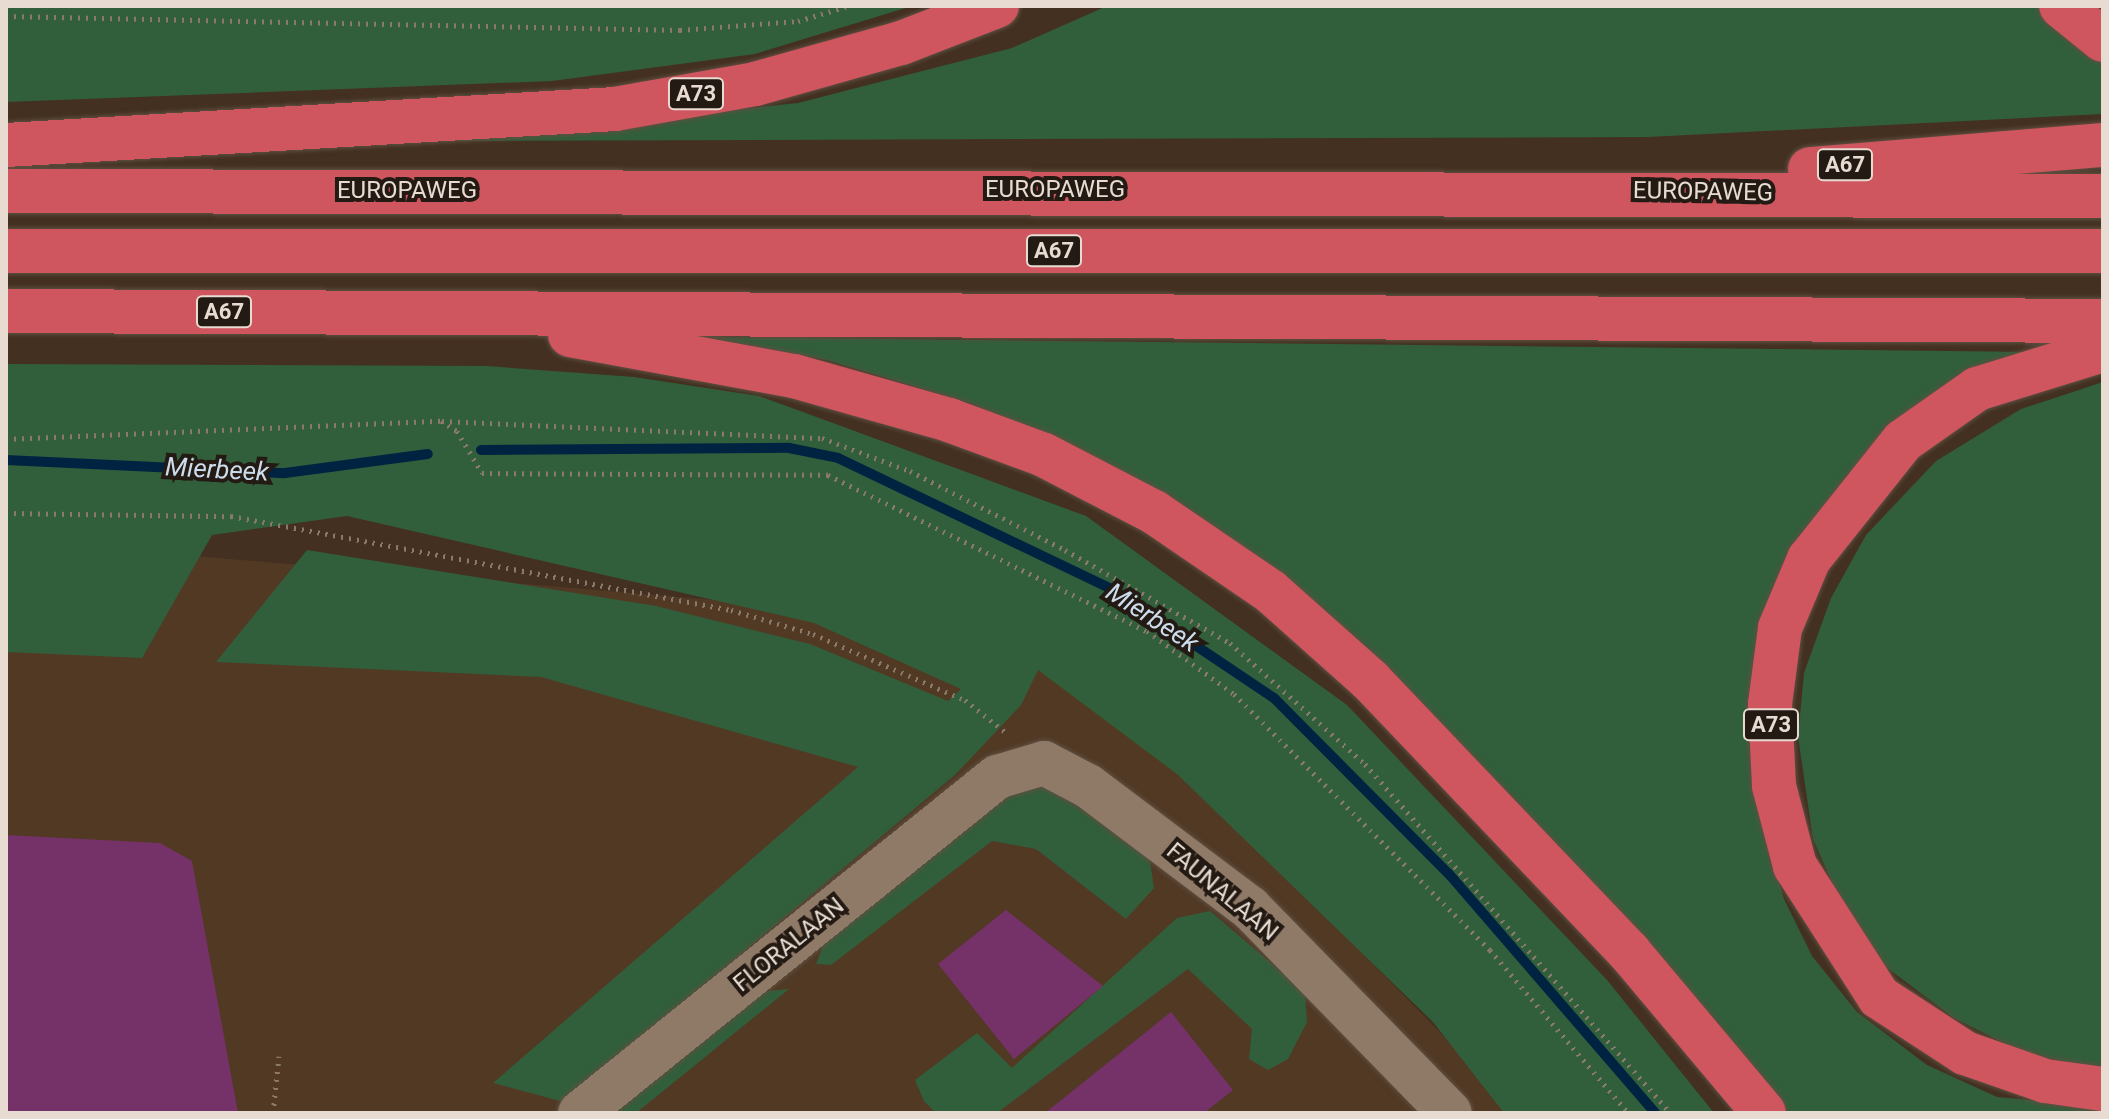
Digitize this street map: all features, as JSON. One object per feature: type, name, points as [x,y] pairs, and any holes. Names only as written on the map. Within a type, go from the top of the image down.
[{"type":"highway","name":"A73","points":[[6,145],[615,109],[755,84],[901,43],[997,6]]},
{"type":"highway","points":[[2061,6],[2103,40]]},
{"type":"highway","name":"A67","points":[[1587,190],[2103,145]]},
{"type":"highway","name":"EUROPAWEG","points":[[6,191],[1587,190],[2103,196]]},
{"type":"highway","name":"A67","points":[[6,251],[2103,251]]},
{"type":"highway","name":"A67","points":[[6,311],[2103,321]]},
{"type":"highway","name":"A67","points":[[441,313],[822,384],[1044,455],[1154,512],[1270,591],[1370,680],[1619,941],[1764,1113]]},
{"type":"highway","name":"A73","points":[[2103,350],[1977,389],[1903,441],[1809,559],[1780,628],[1770,704],[1774,786],[1795,866],[1879,997],[1965,1053],[2045,1081],[2103,1089]]},
{"type":"street","name":"FLORALAAN","points":[[580,1113],[997,777],[1044,763]]},
{"type":"street","name":"FAUNALAAN","points":[[1044,763],[1088,786],[1250,908],[1450,1113]]},
{"type":"path","points":[[6,16],[680,30],[798,21],[848,6]]},
{"type":"path","points":[[6,439],[441,421],[822,438],[910,471],[1092,566],[1230,643],[1365,764],[1670,1113]]},
{"type":"path","points":[[441,421],[457,431],[482,473],[828,475],[1147,631],[1234,694],[1354,808],[1490,950],[1628,1113]]},
{"type":"path","points":[[6,513],[231,516],[731,610],[813,634],[965,700],[1044,763]]},
{"type":"path","points":[[273,1113],[279,1056]]},
{"type":"shaded area","points":[[6,540],[1044,628],[1519,1113],[6,1113]]},
{"type":"green space","points":[[6,6],[912,6],[755,54],[552,81],[6,102]]},
{"type":"green space","points":[[1107,6],[2036,6],[2103,60],[2103,114],[1648,137],[442,141],[798,103],[1012,48]]},
{"type":"green space","points":[[707,337],[2043,352],[1910,416],[1846,476],[1806,537],[1755,697],[1751,779],[1784,899],[1812,956],[1857,1012],[1927,1065],[1997,1097],[2103,1106],[2103,1113],[1781,1113],[1459,743],[1333,618],[1229,537],[1109,465],[970,403],[827,360]]},
{"type":"green space","points":[[6,364],[486,366],[634,377],[759,396],[1086,516],[1347,705],[1607,980],[1714,1113],[1504,1113],[1433,1022],[1177,774],[1038,670],[1021,705],[956,774],[564,1102],[493,1083],[858,767],[541,677],[216,662],[307,550],[656,606],[810,644],[948,701],[961,689],[814,623],[347,516],[212,535],[142,658],[6,652]]},
{"type":"green space","points":[[2103,382],[2103,1067],[2091,1067],[2024,1053],[1954,1018],[1886,967],[1842,905],[1813,839],[1798,736],[1804,673],[1831,598],[1866,535],[1936,461],[2021,409]]},
{"type":"green space","points":[[1010,786],[1052,786],[1148,848],[1154,888],[1126,919],[1036,849],[992,841],[831,965],[816,964],[830,928]]},
{"type":"green space","points":[[1210,911],[1305,992],[1307,1022],[1288,1059],[1268,1070],[1249,1059],[1252,1029],[1188,969],[997,1113],[936,1113],[924,1101],[915,1080],[977,1033],[1012,1068],[1177,918]]},
{"type":"green space","points":[[789,989],[636,1113],[599,1113],[755,992]]},
{"type":"building","points":[[6,835],[160,843],[192,861],[238,1113],[6,1113]]},
{"type":"building","points":[[1006,910],[1103,986],[1014,1059],[938,964]]},
{"type":"building","points":[[1171,1012],[1233,1090],[1204,1113],[1045,1113]]},
{"type":"waterway","name":"Mierbeek","points":[[481,450],[789,448],[838,458],[1113,590],[1274,698],[1449,874],[1655,1113]]},
{"type":"waterway","name":"Mierbeek","points":[[6,460],[285,473],[428,454]]}]
